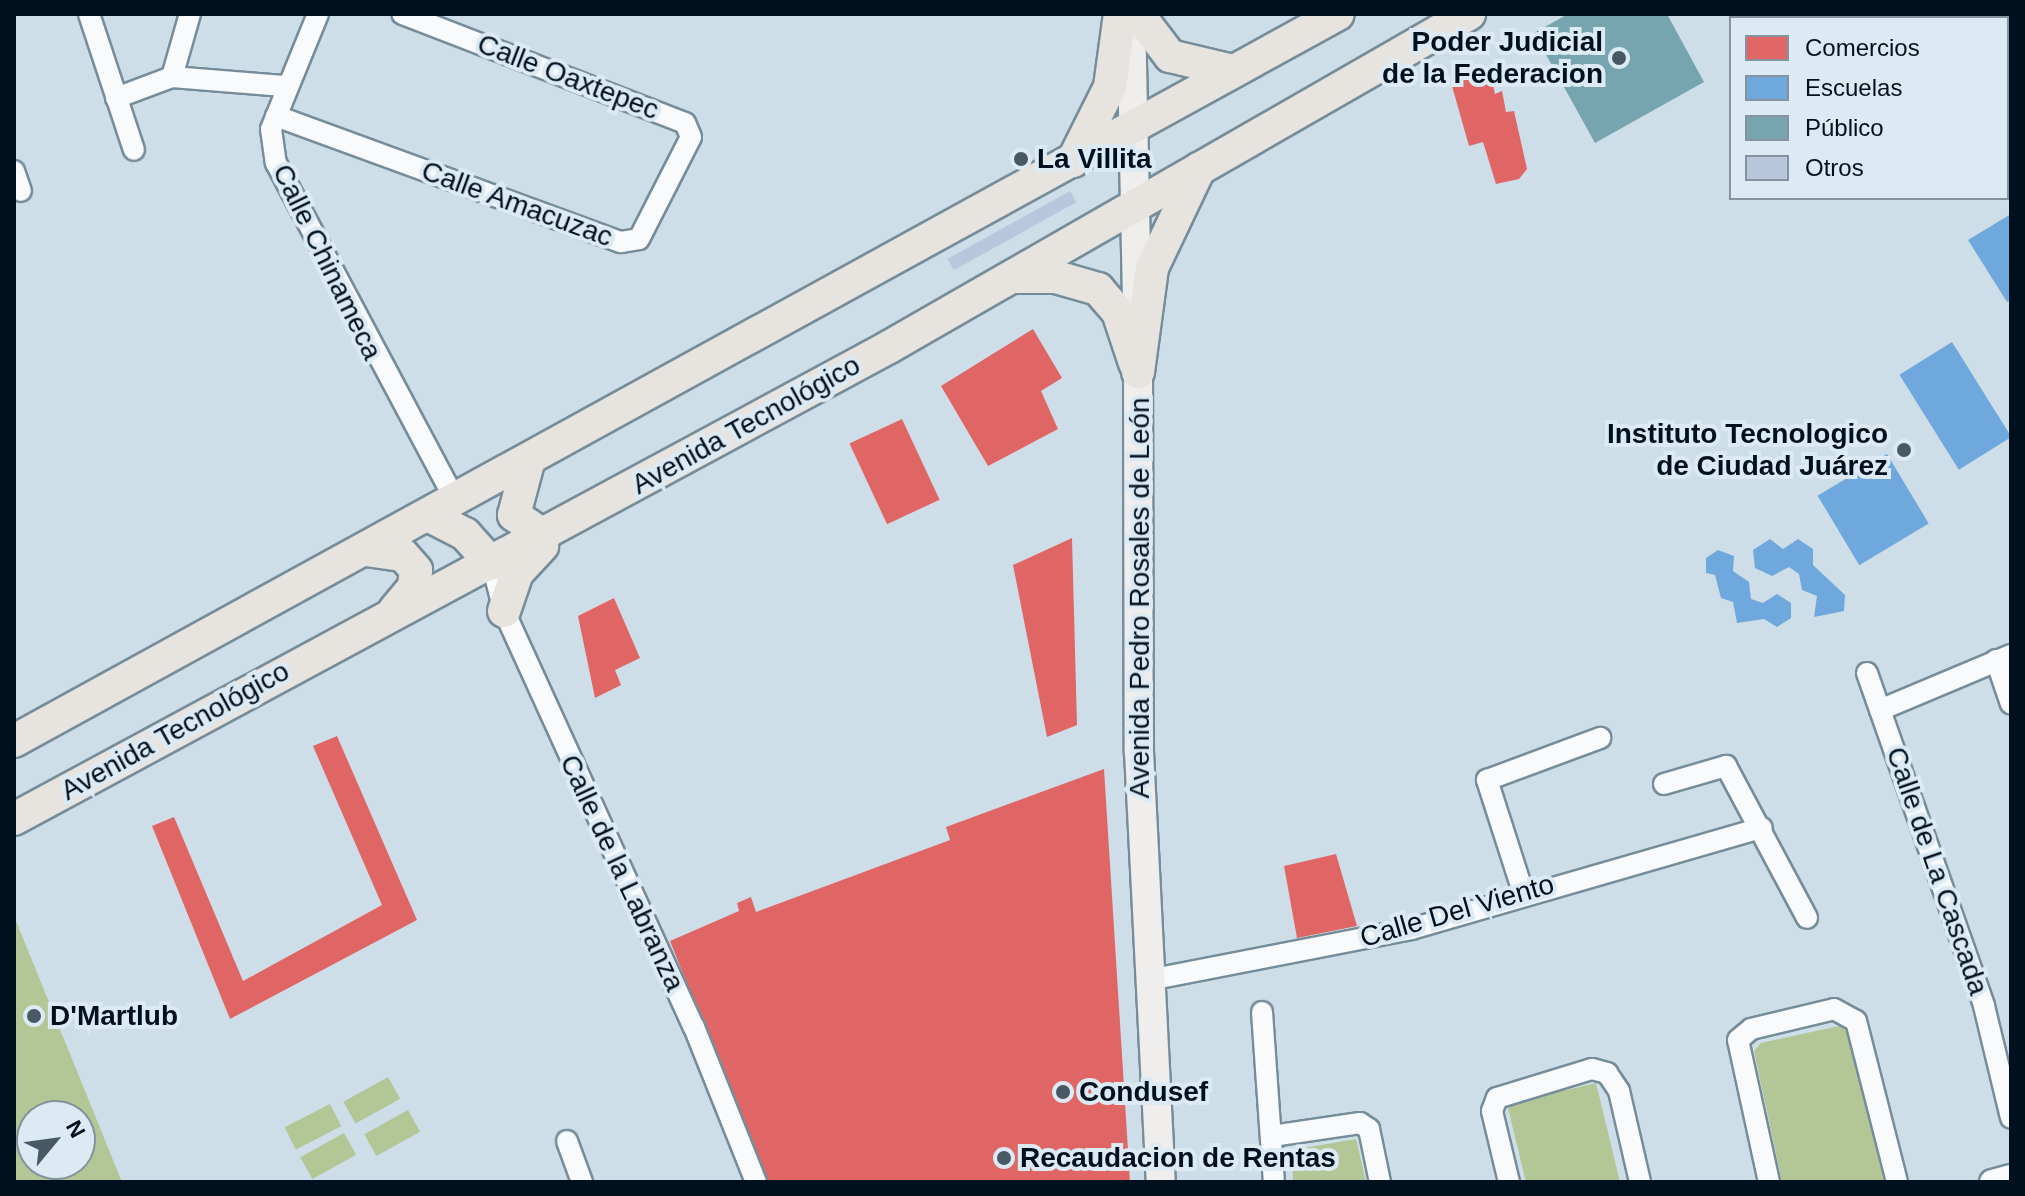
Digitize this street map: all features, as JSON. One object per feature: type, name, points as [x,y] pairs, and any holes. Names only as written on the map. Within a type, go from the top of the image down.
[{"type":"main road","points":[[1073,161],[1110,87],[1120,14]]},
{"type":"main road","name":"Avenida Pedro Rosales de León","points":[[1131,14],[1138,372],[1139,752],[1161,1182]]},
{"type":"main road","points":[[1138,14],[1170,56],[1233,71]]},
{"type":"main road","points":[[14,741],[1338,14]]},
{"type":"main road","points":[[1367,71],[1438,14]]},
{"type":"main road","name":"Avenida Tecnológico","points":[[14,819],[395,610],[553,532],[1012,277],[1135,203],[1469,14]]},
{"type":"main road","points":[[1138,372],[1152,268],[1199,169]]},
{"type":"main road","points":[[1012,277],[1056,277],[1098,289],[1124,323],[1138,372]]},
{"type":"main road","points":[[504,611],[517,573],[553,532],[514,515],[529,459]]},
{"type":"main road","points":[[442,507],[492,564]]},
{"type":"main road","points":[[366,550],[403,555],[416,570],[414,587],[395,610]]},
{"type":"street","points":[[89,14],[134,150]]},
{"type":"street","points":[[172,77],[190,14]]},
{"type":"street","name":"Calle Chinameca","points":[[318,14],[284,86],[276,116],[276,163],[442,507]]},
{"type":"street","name":"Calle Oaxtepec","points":[[402,14],[688,126]]},
{"type":"street","points":[[116,98],[172,77],[284,86]]},
{"type":"street","name":"Calle Amacuzac","points":[[276,116],[629,243],[643,235],[691,137],[688,126]]},
{"type":"street","name":"Calle de la Labranza","points":[[492,564],[504,611],[694,1027],[756,1182]]},
{"type":"street","points":[[1880,710],[2004,657],[2011,704]]},
{"type":"street","name":"Calle de La Cascada","points":[[1867,673],[2004,1045],[2011,1118]]},
{"type":"street","points":[[1523,892],[1486,787],[1492,776],[1600,738]]},
{"type":"street","points":[[1664,784],[1726,766],[1762,828],[1807,918]]},
{"type":"street","name":"Calle Del Viento","points":[[1149,980],[1411,929],[1523,892],[1762,828]]},
{"type":"street","points":[[1769,1182],[1738,1040],[1751,1029],[1834,1009],[1856,1021],[1897,1182]]},
{"type":"street","points":[[1262,1012],[1274,1182]]},
{"type":"street","points":[[1509,1182],[1492,1111],[1501,1092],[1592,1069],[1607,1073],[1619,1091],[1640,1182]]},
{"type":"street","points":[[1272,1136],[1360,1123],[1369,1129],[1380,1182]]},
{"type":"street","points":[[567,1141],[582,1182]]},
{"type":"street","points":[[1992,1182],[2011,1177]]},
{"type":"green space","name":"D'Martlub","points":[[14,916],[89,1100],[16,1100],[16,1180],[96,1180],[96,1118],[122,1182],[14,1182]]},
{"type":"green space","points":[[1839,1026],[1848,1032],[1884,1182],[1782,1182],[1754,1051],[1761,1043]]},
{"type":"green space","points":[[388,1077],[400,1099],[356,1124],[343,1102]]},
{"type":"green space","points":[[1596,1083],[1620,1182],[1526,1182],[1507,1104]]},
{"type":"green space","points":[[330,1104],[341,1126],[296,1149],[285,1127]]},
{"type":"green space","points":[[408,1110],[420,1132],[376,1156],[364,1134]]},
{"type":"green space","points":[[344,1133],[356,1155],[312,1179],[300,1157]]},
{"type":"green space","points":[[1356,1139],[1366,1182],[1293,1182],[1292,1150]]},
{"type":"building: Comercios","points":[[1931,14],[2009,14],[2006,16]]},
{"type":"building: Comercios","points":[[1489,67],[1495,94],[1502,91],[1506,112],[1514,111],[1527,169],[1519,179],[1496,184],[1483,142],[1469,146],[1452,86]]},
{"type":"building: Comercios","points":[[1033,329],[1062,378],[1041,391],[1058,429],[988,466],[941,386]]},
{"type":"building: Comercios","points":[[902,419],[940,500],[887,524],[849,444]]},
{"type":"building: Comercios","points":[[1072,538],[1077,725],[1047,737],[1013,565]]},
{"type":"building: Comercios","points":[[614,598],[640,658],[615,670],[621,685],[595,698],[578,616]]},
{"type":"building: Comercios","points":[[337,736],[417,920],[230,1019],[152,826],[174,817],[243,981],[382,905],[313,746]]},
{"type":"building: Comercios","points":[[1104,769],[1130,1182],[766,1182],[670,941],[739,911],[737,903],[751,897],[756,912],[950,840],[946,827]]},
{"type":"building: Comercios","points":[[1336,854],[1357,926],[1297,938],[1284,866]]},
{"type":"building: Escuelas","points":[[2011,214],[2011,300],[2007,302],[1968,240]]},
{"type":"building: Escuelas","points":[[1952,342],[2011,436],[1959,470],[1899,375]]},
{"type":"building: Escuelas","points":[[1887,454],[1929,523],[1859,565],[1818,496]]},
{"type":"building: Escuelas","points":[[1770,539],[1783,549],[1798,539],[1813,549],[1813,565],[1845,595],[1844,611],[1814,617],[1817,596],[1802,590],[1799,574],[1789,567],[1772,576],[1755,568],[1753,550]]},
{"type":"building: Escuelas","points":[[1718,550],[1734,556],[1733,571],[1749,582],[1751,599],[1763,603],[1777,594],[1791,603],[1791,618],[1777,627],[1764,619],[1737,623],[1733,602],[1721,598],[1715,575],[1706,573],[1706,558]]},
{"type":"building: Público","name":"Poder Judicial de la Federacion","points":[[1568,14],[1667,14],[1704,82],[1595,143],[1534,33]]},
{"type":"building: Otros","points":[[1070,191],[1076,202],[954,270],[948,259]]},
{"type":"place","name":"Poder Judicial de la Federacion","points":[[1619,58]]},
{"type":"place","name":"La Villita","points":[[1021,159]]},
{"type":"place","name":"Instituto Tecnologico de Ciudad Juárez","points":[[1904,450]]},
{"type":"place","name":"D'Martlub","points":[[34,1016]]},
{"type":"place","name":"Condusef","points":[[1063,1092]]},
{"type":"place","name":"Recaudacion de Rentas","points":[[1004,1158]]}]
